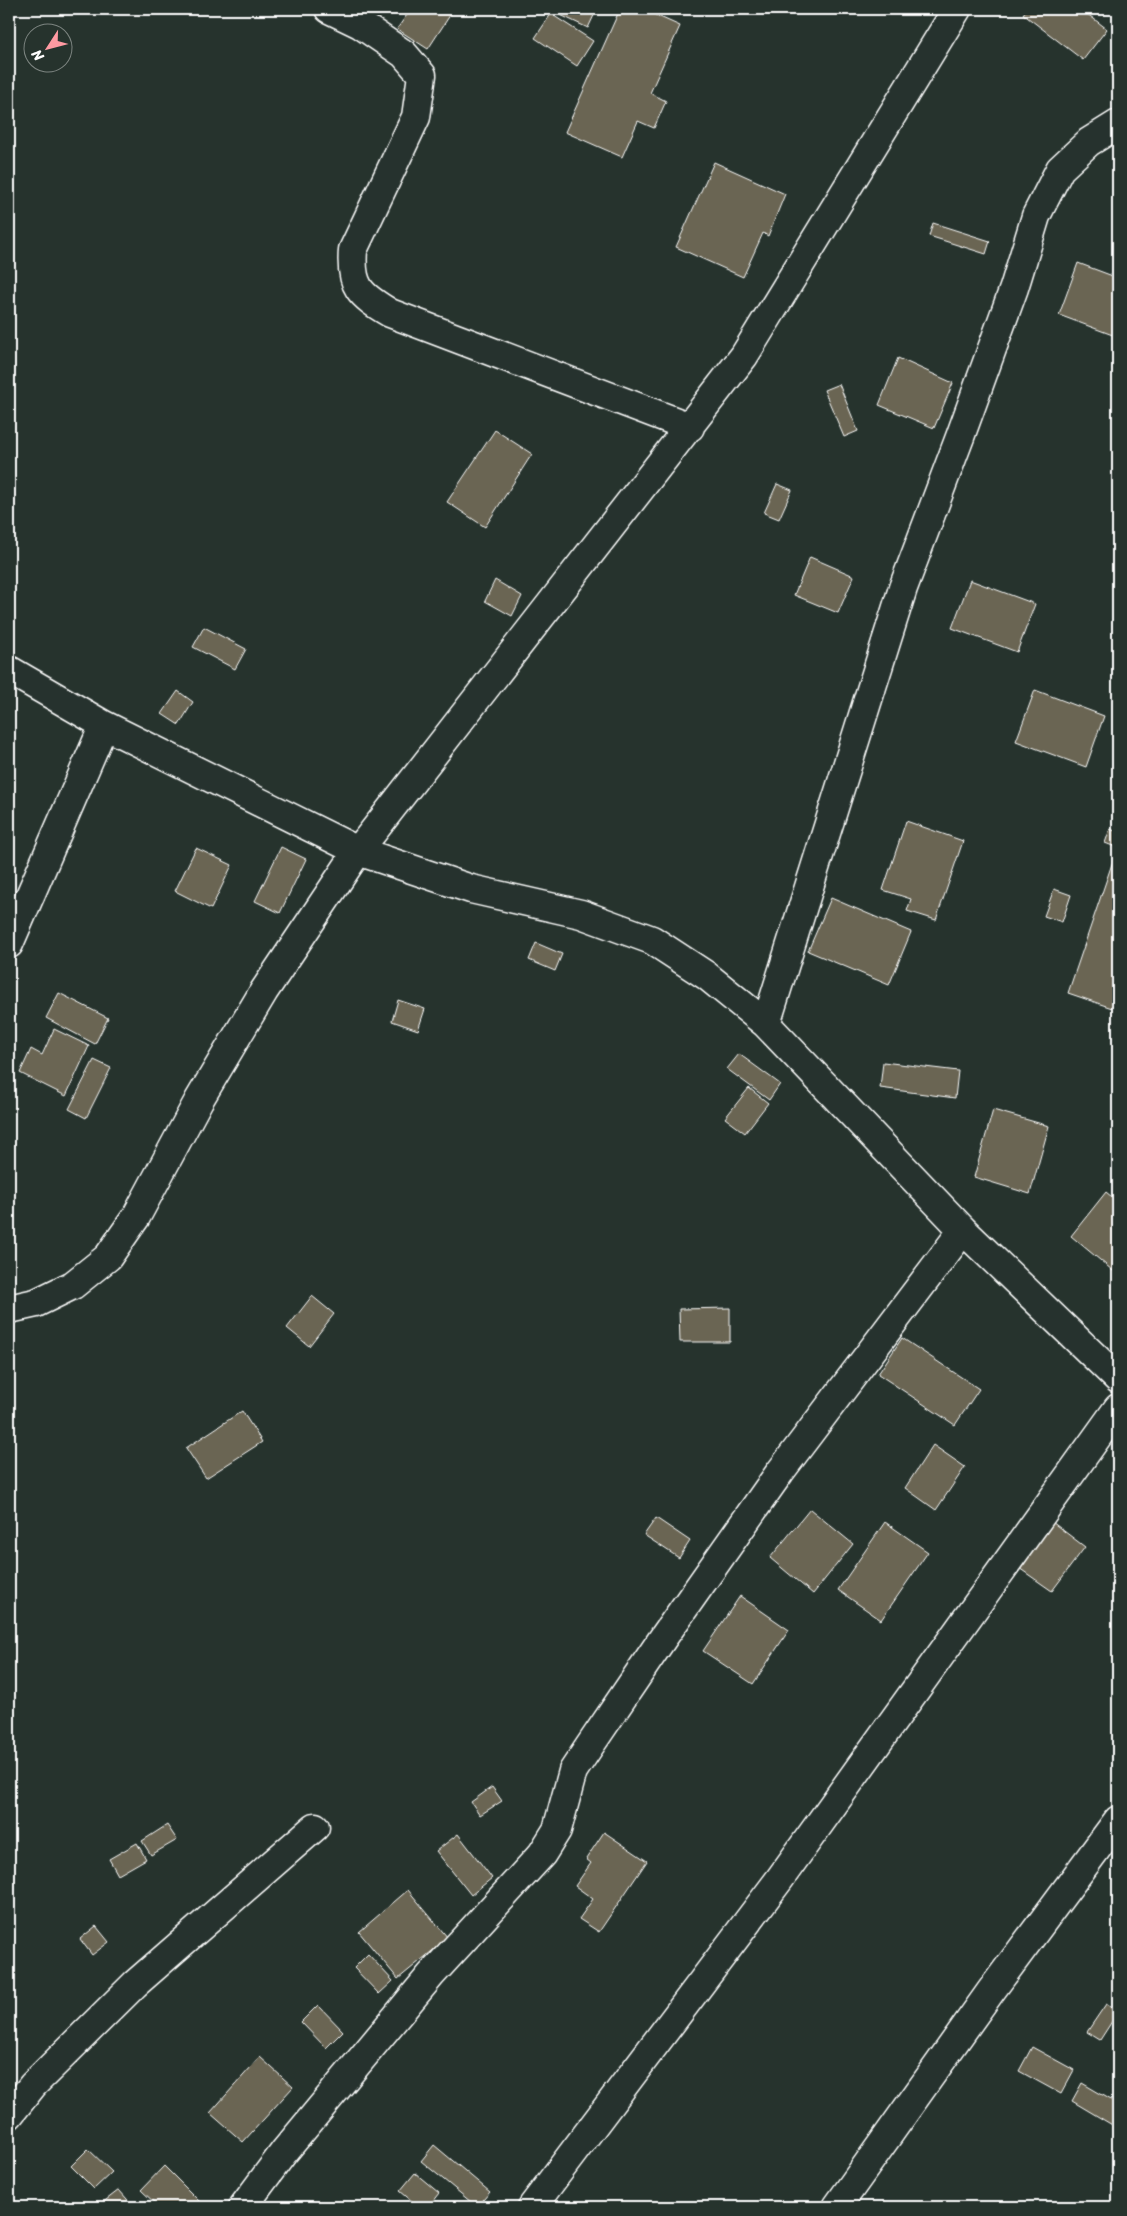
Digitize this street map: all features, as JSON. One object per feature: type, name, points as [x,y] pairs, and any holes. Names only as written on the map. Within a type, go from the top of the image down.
[{"type":"street","points":[[329,9],[360,24],[404,54],[422,75],[416,117],[353,250],[351,270],[359,291],[373,303],[390,313],[690,427]]},
{"type":"street","points":[[9,1309],[36,1303],[73,1285],[108,1257],[136,1217],[199,1100],[264,991],[358,851],[744,356],[957,9]]},
{"type":"street","points":[[766,1024],[903,588],[1014,288],[1036,216],[1060,169],[1089,142],[1118,124]]},
{"type":"street","points":[[9,670],[104,725],[358,851],[470,890],[581,914],[652,940],[707,976],[766,1024],[962,1230],[1118,1379]]},
{"type":"street","points":[[9,944],[104,725]]},
{"type":"street","points":[[243,2207],[284,2152],[431,1975],[542,1854],[557,1830],[573,1771],[662,1638],[780,1472],[962,1230]]},
{"type":"street","points":[[532,2207],[779,1880],[1118,1408]]},
{"type":"street","points":[[837,2207],[1118,1820]]},
{"type":"street","points":[[9,2115],[33,2084],[134,1984],[315,1827]]},
{"type":"building","points":[[411,9],[454,9],[428,49],[397,29]]},
{"type":"building","points":[[553,9],[597,9],[588,28],[552,11]]},
{"type":"building","points":[[620,9],[642,9],[680,26],[650,93],[666,101],[654,128],[638,121],[622,157],[565,132]]},
{"type":"building","points":[[1027,9],[1081,9],[1107,29],[1083,60],[1023,14]]},
{"type":"building","points":[[551,14],[593,41],[577,66],[535,38]]},
{"type":"building","points":[[714,162],[785,194],[768,236],[763,233],[743,277],[676,247]]},
{"type":"building","points":[[933,223],[990,241],[986,254],[929,236]]},
{"type":"building","points":[[1078,263],[1118,278],[1118,337],[1059,315]]},
{"type":"building","points":[[898,358],[953,383],[934,428],[879,405]]},
{"type":"building","points":[[839,384],[858,431],[844,437],[824,390]]},
{"type":"building","points":[[495,430],[532,454],[485,527],[447,502]]},
{"type":"building","points":[[777,484],[792,490],[779,519],[764,513]]},
{"type":"building","points":[[810,557],[854,576],[838,613],[794,595]]},
{"type":"building","points":[[495,580],[522,596],[512,616],[485,601]]},
{"type":"building","points":[[970,580],[1035,604],[1017,652],[952,628]]},
{"type":"building","points":[[204,627],[246,649],[235,669],[193,647]]},
{"type":"building","points":[[1035,690],[1104,716],[1086,767],[1016,741]]},
{"type":"building","points":[[178,691],[193,702],[179,725],[162,714]]},
{"type":"building","points":[[906,821],[963,841],[936,920],[907,911],[911,899],[883,890]]},
{"type":"building","points":[[1110,829],[1118,832],[1118,848],[1105,843]]},
{"type":"building","points":[[281,847],[306,859],[280,913],[255,901]]},
{"type":"building","points":[[196,848],[232,865],[211,909],[175,891]]},
{"type":"building","points":[[1116,852],[1118,853],[1118,989],[1112,1008],[1068,993]]},
{"type":"building","points":[[1054,889],[1071,895],[1062,922],[1044,916]]},
{"type":"building","points":[[831,898],[911,932],[889,985],[808,951]]},
{"type":"building","points":[[536,943],[562,954],[555,971],[529,960]]},
{"type":"building","points":[[59,993],[108,1018],[95,1044],[46,1018]]},
{"type":"building","points":[[398,1000],[425,1009],[418,1030],[392,1021]]},
{"type":"building","points":[[54,1029],[89,1046],[66,1096],[20,1073],[31,1049],[42,1055]]},
{"type":"building","points":[[739,1054],[780,1084],[769,1100],[727,1069]]},
{"type":"building","points":[[94,1060],[111,1068],[86,1118],[69,1109]]},
{"type":"building","points":[[883,1062],[958,1071],[955,1098],[880,1088]]},
{"type":"building","points":[[749,1088],[768,1103],[745,1133],[725,1118]]},
{"type":"building","points":[[993,1110],[1049,1126],[1030,1194],[974,1177]]},
{"type":"building","points":[[1106,1192],[1118,1202],[1118,1275],[1071,1236]]},
{"type":"building","points":[[312,1296],[334,1314],[309,1346],[287,1328]]},
{"type":"building","points":[[730,1308],[730,1342],[680,1342],[679,1309]]},
{"type":"building","points":[[902,1338],[979,1389],[955,1425],[878,1374]]},
{"type":"building","points":[[242,1411],[262,1442],[206,1478],[186,1448]]},
{"type":"building","points":[[933,1445],[965,1467],[936,1510],[905,1488]]},
{"type":"building","points":[[810,1509],[853,1544],[813,1594],[770,1558]]},
{"type":"building","points":[[656,1518],[690,1541],[679,1558],[644,1535]]},
{"type":"building","points":[[885,1522],[928,1552],[881,1620],[838,1590]]},
{"type":"building","points":[[1052,1522],[1085,1547],[1052,1591],[1019,1568]]},
{"type":"building","points":[[740,1596],[789,1630],[753,1684],[703,1651]]},
{"type":"building","points":[[492,1787],[502,1801],[480,1815],[471,1802]]},
{"type":"building","points":[[167,1825],[177,1840],[151,1855],[142,1841]]},
{"type":"building","points":[[604,1832],[647,1861],[599,1932],[579,1919],[593,1899],[575,1886],[591,1863],[586,1859]]},
{"type":"building","points":[[458,1834],[492,1878],[471,1895],[436,1851]]},
{"type":"building","points":[[137,1843],[146,1859],[118,1875],[109,1859]]},
{"type":"building","points":[[408,1890],[448,1938],[398,1979],[359,1932]]},
{"type":"building","points":[[96,1926],[109,1942],[92,1955],[80,1939]]},
{"type":"building","points":[[368,1954],[393,1981],[379,1994],[354,1968]]},
{"type":"building","points":[[1106,2004],[1118,2012],[1100,2040],[1087,2032]]},
{"type":"building","points":[[318,2005],[343,2031],[326,2048],[301,2022]]},
{"type":"building","points":[[1032,2047],[1074,2070],[1061,2094],[1019,2071]]},
{"type":"building","points":[[260,2057],[293,2087],[243,2142],[210,2113]]},
{"type":"building","points":[[1082,2083],[1118,2104],[1118,2118],[1114,2126],[1072,2101]]},
{"type":"building","points":[[434,2145],[490,2192],[477,2207],[421,2161]]},
{"type":"building","points":[[88,2149],[112,2172],[94,2189],[71,2166]]},
{"type":"building","points":[[164,2166],[205,2207],[159,2207],[141,2190]]},
{"type":"building","points":[[415,2173],[439,2193],[428,2207],[419,2207],[400,2191]]},
{"type":"building","points":[[119,2190],[134,2207],[97,2207]]}]
